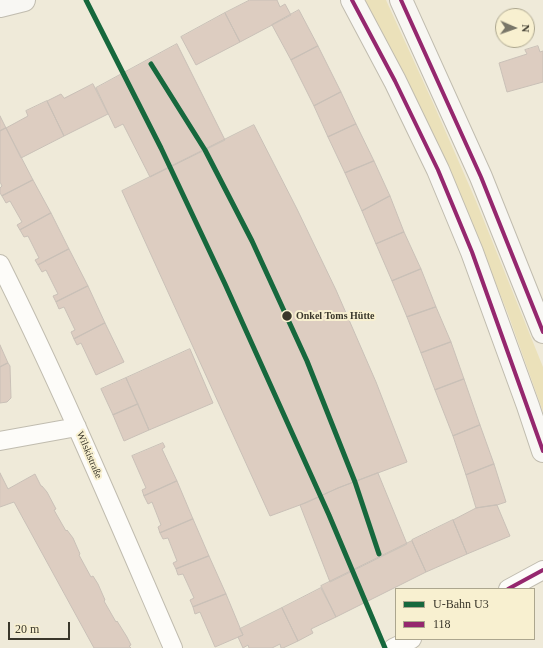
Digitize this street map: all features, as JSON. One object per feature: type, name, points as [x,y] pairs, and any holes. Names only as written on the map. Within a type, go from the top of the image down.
[{"type":"main road","points":[[0,6],[24,0]]},
{"type":"main road","points":[[352,0],[395,81],[438,170],[472,252],[526,399],[543,451]]},
{"type":"main road","points":[[401,0],[481,177],[543,332]]},
{"type":"street","name":"Wilskistraße","points":[[0,264],[32,328],[77,427],[173,648]]},
{"type":"street","points":[[0,441],[77,427]]},
{"type":"street","points":[[510,588],[543,570]]},
{"type":"street","points":[[393,648],[410,640]]},
{"type":"shaded area","points":[[365,0],[386,0],[476,201],[543,367],[543,412],[508,314],[471,222],[394,57]]},
{"type":"building","points":[[250,0],[277,0],[280,7],[285,4],[291,15],[240,42],[225,13]]},
{"type":"building","points":[[299,10],[318,46],[291,60],[272,25]]},
{"type":"building","points":[[225,13],[240,42],[196,65],[181,37]]},
{"type":"building","points":[[177,44],[225,140],[150,177],[123,124],[115,128],[96,88]]},
{"type":"building","points":[[318,46],[341,92],[314,106],[291,60]]},
{"type":"building","points":[[538,46],[540,52],[543,51],[543,82],[507,92],[499,63],[527,54],[525,50]]},
{"type":"building","points":[[93,84],[108,114],[64,136],[47,101],[61,94],[64,98]]},
{"type":"building","points":[[341,92],[356,124],[328,137],[314,106]]},
{"type":"building","points":[[47,101],[64,136],[21,158],[6,128],[28,116],[26,111]]},
{"type":"building","points":[[0,116],[6,128],[0,131]]},
{"type":"building","points":[[356,124],[374,161],[345,173],[328,137]]},
{"type":"building","points":[[254,125],[336,290],[376,382],[407,462],[270,516],[122,191]]},
{"type":"building","points":[[6,128],[33,180],[2,196],[0,193],[0,188],[2,186],[0,182],[0,131]]},
{"type":"building","points":[[374,161],[390,196],[362,211],[345,173]]},
{"type":"building","points":[[33,180],[51,213],[20,230],[17,225],[22,222],[10,201],[6,203],[2,196]]},
{"type":"building","points":[[390,196],[404,232],[376,244],[362,211]]},
{"type":"building","points":[[51,213],[69,249],[38,265],[35,260],[39,258],[28,236],[24,237],[20,230]]},
{"type":"building","points":[[404,232],[421,269],[392,281],[376,244]]},
{"type":"building","points":[[69,249],[88,286],[56,302],[53,296],[58,294],[46,270],[42,272],[38,265]]},
{"type":"building","points":[[421,269],[436,307],[407,317],[392,281]]},
{"type":"building","points":[[88,286],[105,323],[74,339],[71,332],[75,330],[64,307],[59,309],[56,302]]},
{"type":"building","points":[[436,307],[451,342],[421,353],[407,317]]},
{"type":"building","points":[[105,323],[124,362],[96,375],[81,343],[77,345],[74,339]]},
{"type":"building","points":[[451,342],[464,379],[435,390],[421,353]]},
{"type":"building","points":[[0,345],[8,363],[0,367]]},
{"type":"building","points":[[190,349],[213,403],[149,430],[126,378]]},
{"type":"building","points":[[8,363],[10,366],[11,398],[7,402],[0,403],[0,367]]},
{"type":"building","points":[[126,378],[138,404],[113,415],[101,389]]},
{"type":"building","points":[[464,379],[480,425],[453,436],[435,390]]},
{"type":"building","points":[[138,404],[149,430],[124,441],[113,415]]},
{"type":"building","points":[[480,425],[494,464],[466,475],[453,436]]},
{"type":"building","points":[[163,443],[165,447],[162,449],[177,481],[144,496],[142,490],[146,488],[132,456]]},
{"type":"building","points":[[494,464],[506,502],[476,508],[466,475]]},
{"type":"building","points":[[0,473],[8,489],[35,474],[41,486],[47,492],[56,509],[54,510],[66,531],[67,530],[73,538],[80,554],[79,555],[91,577],[93,576],[98,584],[105,600],[104,601],[127,637],[131,648],[94,648],[14,502],[0,507]]},
{"type":"building","points":[[378,473],[407,544],[330,582],[300,505],[338,488]]},
{"type":"building","points":[[177,481],[193,519],[160,533],[158,527],[161,525],[152,502],[148,504],[144,496]]},
{"type":"building","points":[[497,505],[510,536],[467,554],[453,520],[476,508]]},
{"type":"building","points":[[193,519],[209,556],[176,569],[173,563],[177,561],[168,538],[163,539],[160,533]]},
{"type":"building","points":[[453,520],[467,554],[426,572],[412,540]]},
{"type":"building","points":[[412,541],[426,572],[336,617],[321,586]]},
{"type":"building","points":[[209,556],[226,594],[193,607],[190,600],[194,598],[183,574],[178,575],[176,569]]},
{"type":"building","points":[[321,588],[336,617],[311,629],[313,633],[298,641],[282,608]]},
{"type":"building","points":[[226,594],[243,635],[215,647],[200,612],[195,614],[193,607]]},
{"type":"building","points":[[282,608],[298,641],[283,648],[281,648],[280,644],[272,648],[249,648],[248,645],[243,648],[238,637],[243,635],[240,629]]},
{"type":"metro line","name":"U3","points":[[86,0],[161,148],[225,284],[329,515],[385,648]]},
{"type":"metro line","name":"U3","points":[[151,64],[205,150],[252,241],[307,361],[355,482],[379,554]]},
{"type":"transit line","name":"118","points":[[352,0],[395,81],[438,170],[472,252],[543,451]]},
{"type":"transit line","name":"118","points":[[401,0],[481,177],[543,332]]},
{"type":"transit line","name":"118","points":[[510,588],[543,570]]},
{"type":"place","name":"Onkel Toms Hütte","points":[[287,316]]}]
